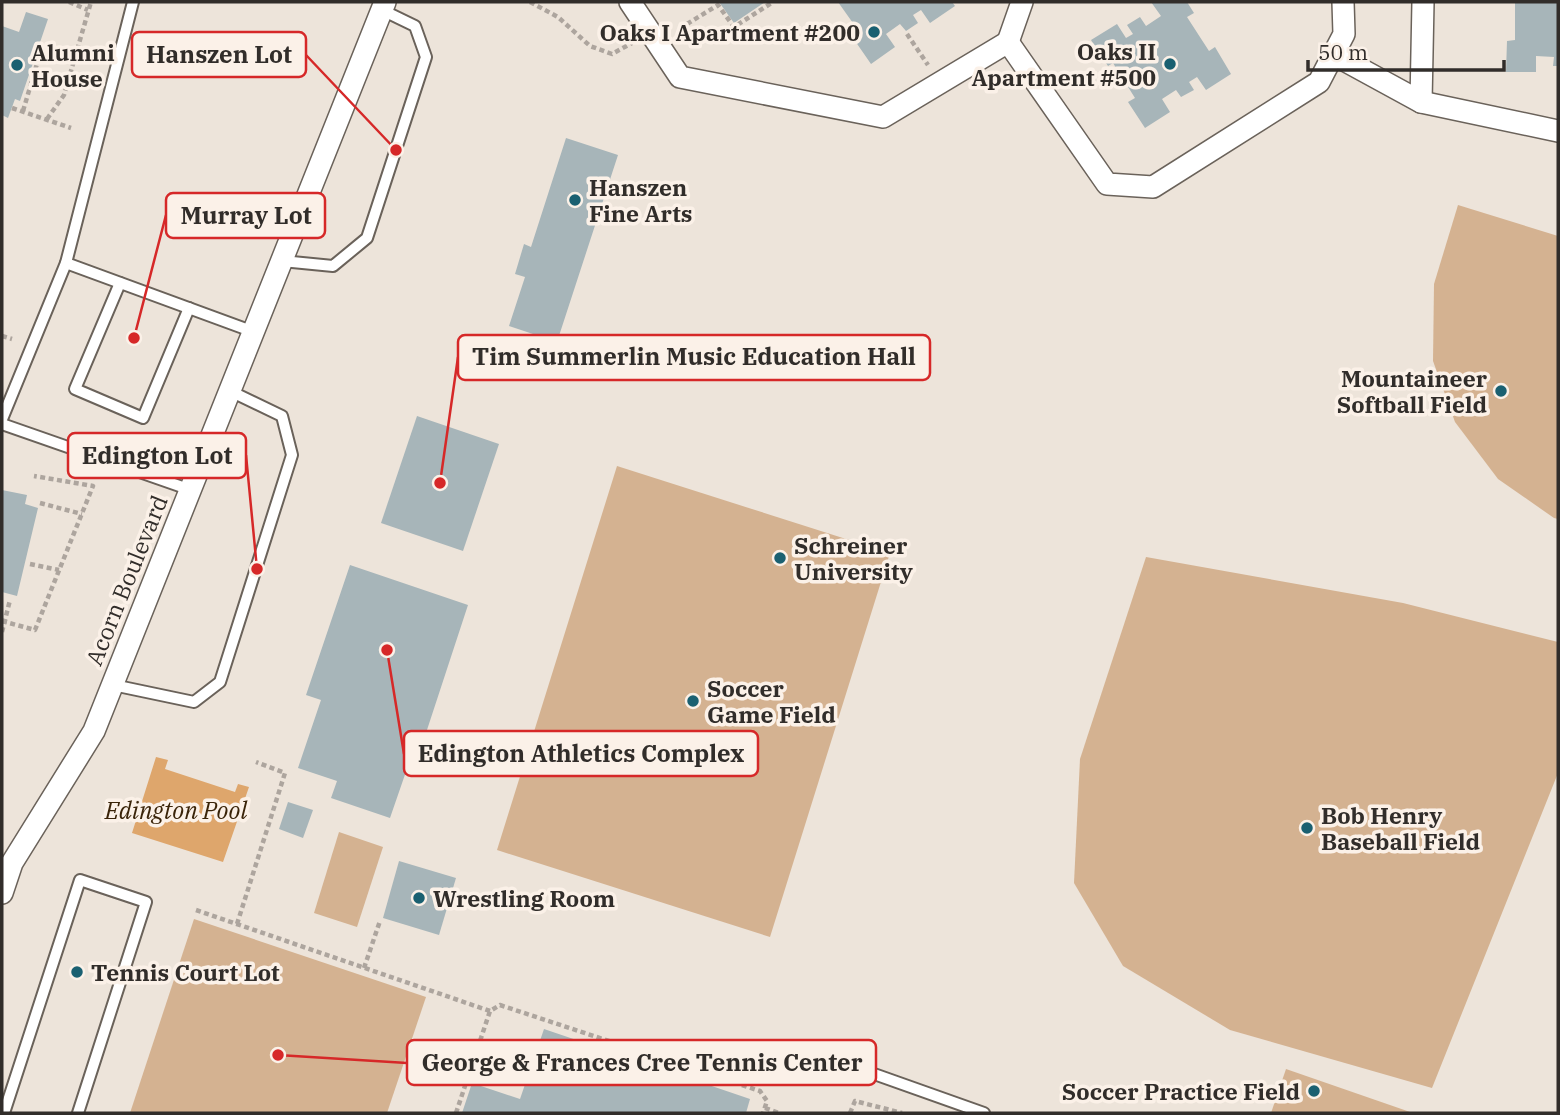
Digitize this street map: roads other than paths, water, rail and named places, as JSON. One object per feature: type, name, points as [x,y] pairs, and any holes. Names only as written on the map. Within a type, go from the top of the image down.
[{"type":"street","points":[[629,2],[680,77],[883,117],[1008,42],[1023,2]]},
{"type":"street","points":[[1008,42],[1107,184],[1153,187],[1319,82],[1343,34],[1343,2]]},
{"type":"street","points":[[1421,102],[1423,2]]},
{"type":"street","name":"Acorn Boulevard","points":[[2,893],[12,863],[94,732],[384,6]]},
{"type":"street","points":[[1333,54],[1421,102],[1558,131]]},
{"type":"lane","points":[[133,2],[66,263],[2,421],[191,490]]},
{"type":"lane","points":[[282,261],[333,266],[367,238],[426,58],[415,26],[384,6]]},
{"type":"lane","points":[[66,263],[254,332]]},
{"type":"lane","points":[[120,283],[75,389],[143,418],[189,308]]},
{"type":"lane","points":[[113,685],[194,702],[220,682],[292,455],[282,416],[230,391]]},
{"type":"lane","points":[[4,1113],[80,880],[146,902],[78,1113]]},
{"type":"lane","points":[[860,1069],[984,1113]]},
{"type":"water","name":"Edington Pool","points":[[156,757],[168,760],[165,769],[235,792],[238,784],[249,787],[223,862],[132,833]]},
{"type":"place","name":"Oaks I Apartment #200","points":[[874,32]]},
{"type":"place","name":"Oaks II Apartment #500","points":[[1170,64]]},
{"type":"place","name":"Alumni House","points":[[17,65]]},
{"type":"place","name":"Hanszen Lot","points":[[396,150]]},
{"type":"place","name":"Hanszen Fine Arts","points":[[575,200]]},
{"type":"place","name":"Murray Lot","points":[[134,338]]},
{"type":"place","name":"Mountaineer Softball Field","points":[[1501,391]]},
{"type":"place","name":"Tim Summerlin Music Education Hall","points":[[440,483]]},
{"type":"place","name":"Schreiner University","points":[[780,558]]},
{"type":"place","name":"Edington Lot","points":[[257,569]]},
{"type":"place","name":"Edington Athletics Complex","points":[[387,650]]},
{"type":"place","name":"Soccer Game Field","points":[[693,701]]},
{"type":"place","name":"Bob Henry Baseball Field","points":[[1307,828]]},
{"type":"place","name":"Wrestling Room","points":[[419,898]]},
{"type":"place","name":"Tennis Court Lot","points":[[77,972]]},
{"type":"place","name":"George & Frances Cree Tennis Center","points":[[278,1055]]},
{"type":"place","name":"Soccer Practice Field","points":[[1314,1091]]}]
